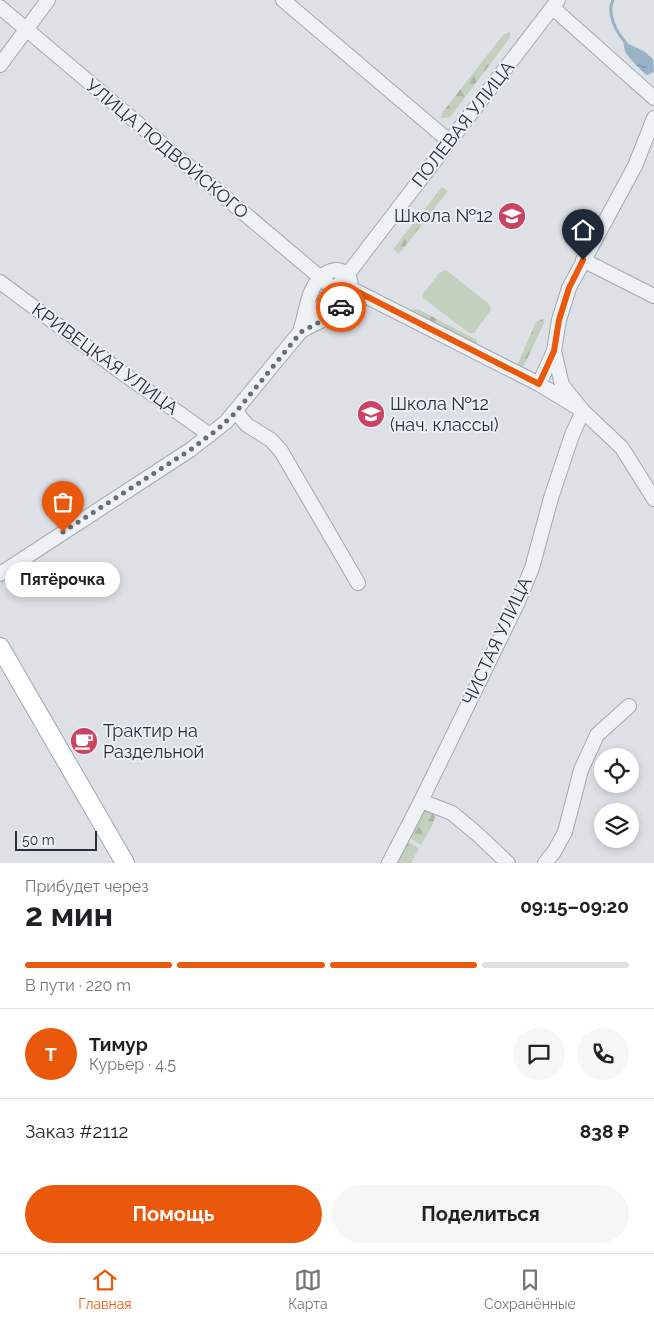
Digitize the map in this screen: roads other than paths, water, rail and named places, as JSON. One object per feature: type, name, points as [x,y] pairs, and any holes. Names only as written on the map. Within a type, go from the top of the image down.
[{"type":"main road","points":[[0,647],[125,863]]},
{"type":"street","points":[[0,65],[48,0]]},
{"type":"street","points":[[283,0],[449,141]]},
{"type":"street","points":[[556,4],[654,98]]},
{"type":"street","name":"ПОЛЕВАЯ УЛИЦА","points":[[0,574],[190,450],[236,412],[299,333],[344,284],[449,141],[556,4]]},
{"type":"street","name":"УЛИЦА ПОДВОЙСКОГО","points":[[0,7],[320,278],[344,284]]},
{"type":"street","points":[[539,384],[554,351],[559,320],[569,288],[634,166],[654,118]]},
{"type":"street","points":[[583,260],[654,296]]},
{"type":"street","points":[[299,333],[309,297],[320,278],[333,270],[340,271],[344,284],[539,384],[584,411]]},
{"type":"street","name":"КРИВЕЦКАЯ УЛИЦА","points":[[0,282],[210,435]]},
{"type":"street","points":[[554,351],[562,385],[584,411],[622,448],[654,499]]},
{"type":"street","name":"ЧИСТАЯ УЛИЦА","points":[[389,863],[517,604],[528,577],[572,435],[584,411]]},
{"type":"street","points":[[236,412],[247,425],[271,440],[281,451],[358,584]]},
{"type":"street","points":[[545,863],[554,852],[565,832],[581,770],[597,735],[629,706]]},
{"type":"street","points":[[421,800],[452,813],[508,863]]},
{"type":"water","points":[[623,41],[645,52],[653,59],[654,72],[647,75],[630,59],[624,49]]},
{"type":"waterway","points":[[613,0],[611,5],[612,17],[616,29],[626,43]]},
{"type":"place","name":"Школа №12","points":[[512,216]]},
{"type":"place","name":"Школа №12 (нач. классы)","points":[[371,414]]},
{"type":"place","name":"Пятёрочка","points":[[63,532]]},
{"type":"place","name":"Трактир на Раздельной","points":[[84,741]]}]
